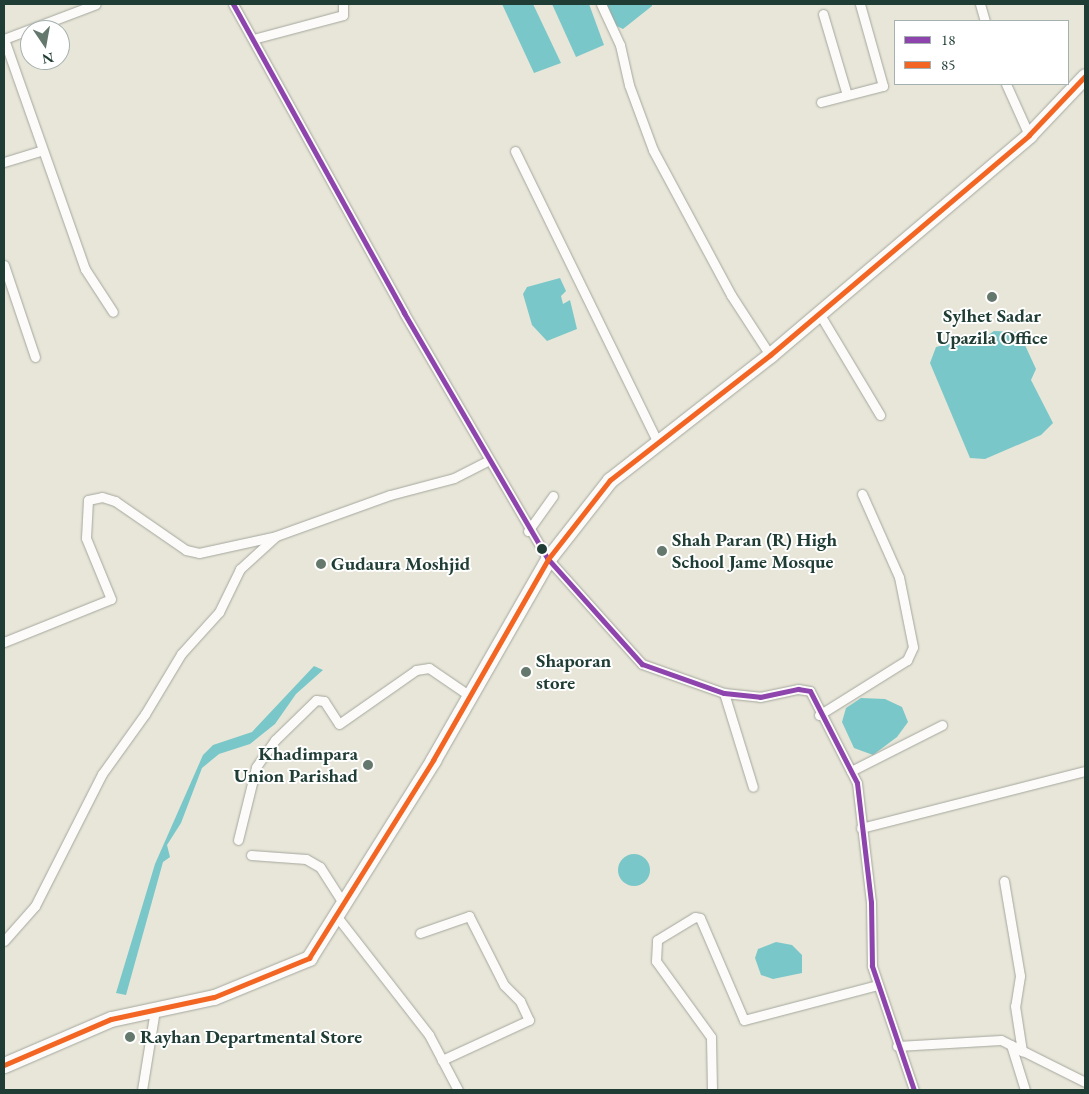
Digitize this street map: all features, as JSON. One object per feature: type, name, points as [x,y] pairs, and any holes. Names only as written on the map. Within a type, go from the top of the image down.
[{"type":"highway","points":[[4,1065],[111,1019],[214,997],[309,958],[341,912],[470,696],[548,559],[610,480],[770,355],[819,314],[1029,135],[1085,76]]},
{"type":"street","points":[[96,4],[83,6],[4,39],[41,151],[84,269],[113,312]]},
{"type":"street","points":[[233,4],[488,461],[528,530],[548,559],[642,664],[724,693],[760,697],[805,688],[851,771],[860,794],[861,828],[877,985],[914,1090]]},
{"type":"street","points":[[253,39],[343,15],[343,4]]},
{"type":"street","points":[[601,4],[620,45],[629,85],[653,150],[731,295],[770,355]]},
{"type":"street","points":[[822,102],[883,86],[860,4]]},
{"type":"street","points":[[980,4],[985,20]]},
{"type":"street","points":[[823,14],[847,95]]},
{"type":"street","points":[[1006,85],[1029,135]]},
{"type":"street","points":[[4,162],[41,151]]},
{"type":"street","points":[[515,152],[658,443]]},
{"type":"street","points":[[4,265],[7,288],[34,356]]},
{"type":"street","points":[[819,314],[880,416]]},
{"type":"street","points":[[4,642],[111,599],[86,538],[88,500],[102,497],[115,501],[186,550],[199,553],[276,536],[390,495],[454,478],[488,461]]},
{"type":"street","points":[[819,714],[907,660],[913,647],[898,577],[862,494]]},
{"type":"street","points":[[528,530],[554,496]]},
{"type":"street","points":[[4,941],[35,906],[102,774],[145,714],[181,654],[219,612],[240,569],[276,536]]},
{"type":"street","points":[[238,840],[256,767],[275,740],[316,700],[324,701],[338,724],[416,670],[429,668],[470,696]]},
{"type":"street","points":[[724,693],[753,787]]},
{"type":"street","points":[[851,771],[942,726]]},
{"type":"street","points":[[861,828],[1085,771]]},
{"type":"street","points":[[251,855],[306,859],[320,867],[341,912],[429,1034],[458,1090]]},
{"type":"street","points":[[1004,881],[1020,976],[1015,1006],[1022,1051]]},
{"type":"street","points":[[420,933],[469,916],[504,985],[520,1001],[529,1020],[442,1060]]},
{"type":"street","points":[[712,1090],[711,1038],[656,961],[657,940],[695,917],[700,918],[744,1020],[877,985]]},
{"type":"street","points":[[142,1090],[148,1012]]},
{"type":"street","points":[[897,1046],[1001,1040],[1085,1082]]},
{"type":"street","points":[[1011,1045],[1025,1090]]},
{"type":"water","points":[[502,4],[533,4],[561,63],[534,73]]},
{"type":"water","points":[[552,4],[589,4],[604,45],[576,57]]},
{"type":"water","points":[[607,4],[652,4],[652,6],[623,29],[612,24]]},
{"type":"water","points":[[560,278],[566,291],[561,296],[563,304],[570,300],[577,329],[547,341],[532,325],[523,294],[527,287]]},
{"type":"water","points":[[994,331],[1019,332],[1036,369],[1031,380],[1053,423],[1041,435],[985,459],[970,458],[930,363],[936,347],[960,341],[973,345]]},
{"type":"water","points":[[314,666],[323,670],[296,694],[275,724],[250,744],[219,754],[202,768],[181,823],[167,845],[170,857],[163,862],[126,995],[116,993],[155,864],[203,755],[213,745],[252,732]]},
{"type":"water","points":[[861,698],[885,699],[902,707],[908,722],[897,737],[873,755],[854,748],[842,722],[846,708]]},
{"type":"water","points":[[634,854],[640,855],[645,859],[649,864],[649,876],[645,881],[640,885],[634,886],[628,885],[623,881],[619,876],[618,870],[619,864],[623,859],[628,855]]},
{"type":"water","points":[[776,942],[792,945],[802,955],[802,973],[773,979],[761,975],[755,958],[758,949]]},
{"type":"transit line","name":"18","points":[[233,4],[404,313],[548,559],[642,664],[724,693],[760,697],[798,689],[810,691],[857,783],[871,902],[872,966],[914,1090]]},
{"type":"transit line","name":"85","points":[[4,1065],[111,1019],[214,997],[309,958],[433,760],[548,559],[610,480],[770,355],[1029,135],[1085,76]]},
{"type":"place","name":"Sylhet Sadar Upazila Office","points":[[992,297]]},
{"type":"place","name":"Shah Paran (R) High School Jame Mosque","points":[[662,551]]},
{"type":"place","name":"Gudaura Moshjid","points":[[321,564]]},
{"type":"place","name":"Shaporan store","points":[[526,672]]},
{"type":"place","name":"Khadimpara Union Parishad","points":[[368,765]]},
{"type":"place","name":"Rayhan Departmental Store","points":[[130,1037]]}]
